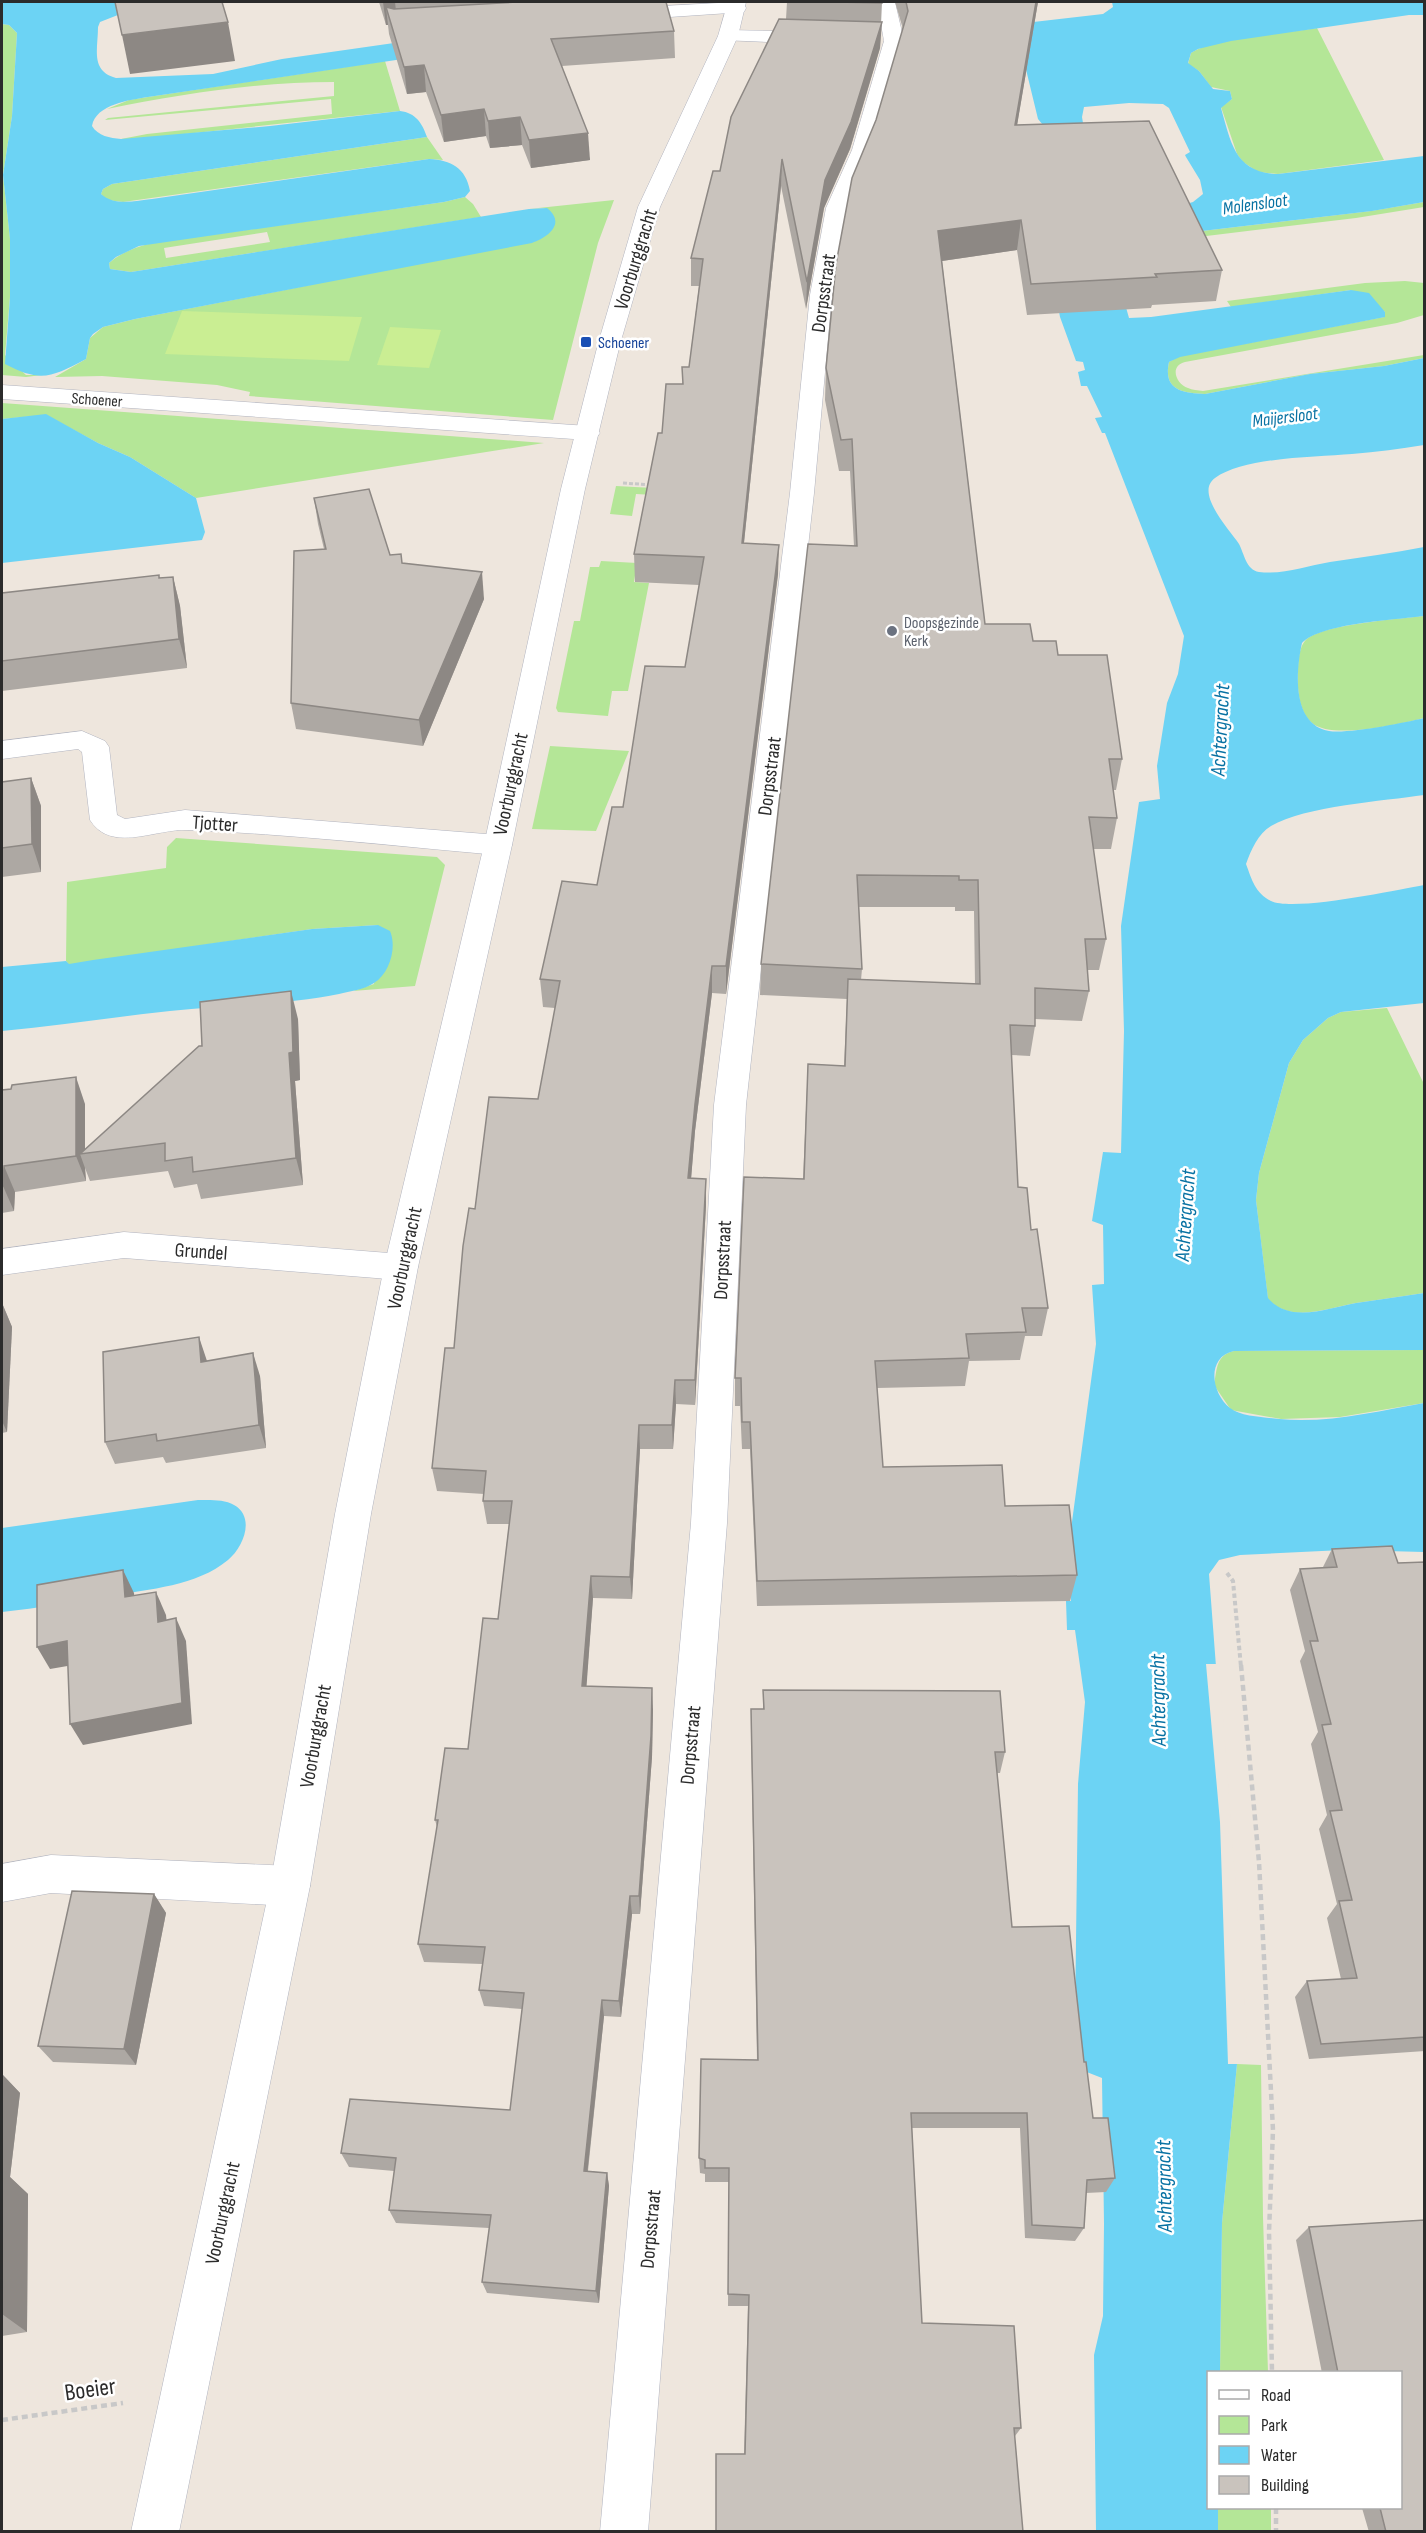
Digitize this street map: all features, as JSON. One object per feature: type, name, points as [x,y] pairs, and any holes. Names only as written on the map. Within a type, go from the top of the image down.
[{"type":"street","name":"Dorpsstraat","points":[[624,2532],[709,1523],[730,1105],[802,493],[821,295],[837,208],[862,150],[882,40],[886,2]]},
{"type":"street","points":[[608,15],[734,15],[834,39]]},
{"type":"street","name":"Voorburggracht","points":[[155,2532],[290,1886],[353,1514],[401,1267],[498,845],[573,489],[609,344],[649,207],[734,15]]},
{"type":"street","name":"Schoener","points":[[2,392],[588,433]]},
{"type":"street","name":"Tjotter","points":[[2,750],[82,740],[95,747],[105,820],[121,829],[185,820],[498,845]]},
{"type":"street","name":"Grundel","points":[[2,1262],[124,1245],[401,1267]]},
{"type":"street","points":[[2,1883],[51,1874],[290,1886]]},
{"type":"path","points":[[573,489],[610,491],[612,482],[659,485]]},
{"type":"path","points":[[1227,1573],[1233,1581],[1259,1862],[1273,2130],[1269,2232],[1272,2371]]},
{"type":"path","name":"Boeier","points":[[2,2420],[184,2395]]},
{"type":"path","points":[[1276,2509],[1276,2532]]},
{"type":"green space","points":[[2,24],[9,25],[17,33],[12,116],[3,175],[10,239],[10,297],[5,355],[26,375],[42,375],[26,377],[2,375]]},
{"type":"green space","points":[[1317,28],[1384,160],[1278,174],[1258,172],[1243,162],[1237,154],[1221,107],[1232,99],[1230,91],[1211,87],[1199,71],[1188,64],[1191,53],[1203,47],[1234,39]]},
{"type":"green space","points":[[385,61],[400,111],[138,139],[121,139],[147,134],[332,114],[331,99],[105,120],[334,96],[334,82],[277,84],[163,98],[107,109],[129,100]]},
{"type":"green space","points":[[427,137],[443,160],[429,159],[123,202],[107,200],[101,194],[103,189],[112,184]]},
{"type":"green space","points":[[465,197],[473,204],[481,217],[131,272],[110,269],[109,263],[119,256],[152,243],[444,202]],"holes":[[[267,232],[270,242],[166,258],[164,248]]]},
{"type":"green space","points":[[614,200],[598,243],[553,420],[249,396],[250,392],[217,385],[102,376],[55,377],[86,359],[90,338],[103,327],[310,285],[547,208],[529,209]]},
{"type":"green space","points":[[1424,202],[1424,207],[1356,218],[1190,238],[1202,231],[1371,211]]},
{"type":"green space","points":[[1405,281],[1424,283],[1424,315],[1397,323],[1185,362],[1177,367],[1176,375],[1184,386],[1203,391],[1424,355],[1424,358],[1384,366],[1310,374],[1205,394],[1182,391],[1176,388],[1169,379],[1169,362],[1180,356],[1384,317],[1385,312],[1351,290],[1231,307],[1227,301],[1365,283]]},
{"type":"green space","points":[[182,311],[362,317],[349,361],[165,354]]},
{"type":"green space","points":[[390,327],[441,330],[429,368],[377,365]]},
{"type":"green space","points":[[2,403],[544,443],[196,498],[130,457],[46,415],[2,419]]},
{"type":"green space","points":[[616,486],[691,490],[689,497],[636,494],[632,516],[610,514]]},
{"type":"green space","points":[[601,561],[637,563],[634,582],[649,583],[628,691],[612,691],[608,716],[558,712],[556,708],[574,621],[580,621],[590,567],[599,567]]},
{"type":"green space","points":[[1424,616],[1424,718],[1383,727],[1350,730],[1322,728],[1308,719],[1300,701],[1298,682],[1300,650],[1308,638],[1331,629]]},
{"type":"green space","points":[[550,746],[629,751],[596,831],[532,829]]},
{"type":"green space","points":[[176,838],[437,857],[445,865],[415,986],[353,991],[374,984],[378,925],[312,929],[69,965],[66,961],[67,882],[166,868],[167,847]]},
{"type":"green space","points":[[1387,1008],[1424,1084],[1424,1293],[1356,1303],[1322,1311],[1298,1313],[1287,1311],[1277,1307],[1268,1299],[1256,1200],[1259,1173],[1289,1063],[1303,1040],[1328,1018],[1341,1012]]},
{"type":"green space","points":[[1424,1350],[1424,1403],[1340,1417],[1281,1419],[1231,1410],[1214,1385],[1221,1359],[1234,1351]]},
{"type":"green space","points":[[1237,2064],[1261,2065],[1268,2371],[1220,2371],[1222,2223]]},
{"type":"green space","points":[[1218,2509],[1271,2509],[1271,2531],[1218,2531]]},
{"type":"water","points":[[2,2],[214,2],[123,13],[100,22],[97,51],[99,65],[108,75],[116,78],[213,74],[282,59],[408,41],[493,49],[396,60],[148,97],[107,108],[95,119],[92,126],[101,134],[121,139],[270,126],[400,111],[418,120],[427,137],[112,184],[103,189],[101,194],[112,200],[139,201],[429,159],[444,161],[456,167],[465,176],[470,191],[465,197],[444,202],[139,246],[116,257],[109,263],[110,269],[131,272],[529,209],[547,208],[555,219],[553,229],[532,243],[103,327],[90,338],[86,359],[64,370],[55,374],[37,376],[17,370],[5,364],[10,297],[10,239],[3,175],[12,116],[17,33],[9,25],[2,24]]},
{"type":"water","points":[[1112,2],[1424,2],[1424,15],[1409,15],[1231,41],[1198,49],[1191,53],[1188,63],[1199,71],[1213,89],[1230,91],[1232,99],[1221,108],[1237,154],[1252,168],[1278,174],[1424,156],[1424,202],[1372,211],[1202,231],[1116,272],[1129,318],[1351,290],[1369,293],[1385,312],[1385,317],[1180,357],[1169,362],[1169,379],[1172,384],[1189,393],[1205,394],[1310,374],[1384,366],[1424,358],[1424,445],[1281,459],[1244,466],[1215,478],[1210,485],[1209,493],[1216,511],[1239,544],[1248,565],[1255,571],[1268,573],[1286,571],[1424,547],[1424,616],[1342,627],[1312,636],[1302,643],[1298,681],[1302,707],[1308,718],[1317,726],[1329,731],[1362,730],[1424,718],[1424,795],[1324,809],[1286,819],[1262,833],[1246,864],[1261,894],[1271,901],[1283,904],[1346,899],[1424,885],[1424,1003],[1341,1012],[1328,1018],[1303,1040],[1289,1063],[1259,1173],[1256,1200],[1268,1298],[1277,1306],[1287,1310],[1310,1312],[1424,1293],[1424,1350],[1234,1351],[1219,1360],[1214,1376],[1219,1394],[1230,1408],[1254,1416],[1315,1420],[1424,1403],[1424,1552],[1386,1551],[1384,1548],[1240,1555],[1219,1560],[1209,1574],[1246,2064],[1237,2064],[1222,2223],[1220,2371],[1207,2371],[1207,2509],[1218,2509],[1218,2531],[1096,2531],[1094,2355],[1103,2316],[1102,2078],[1079,2069],[1075,2019],[1078,1784],[1085,1702],[1075,1630],[1067,1630],[1066,1601],[1071,1601],[1065,1544],[1069,1544],[1096,1344],[1092,1285],[1104,1284],[1103,1225],[1092,1221],[1103,1152],[1121,1153],[1124,1031],[1121,926],[1139,802],[1160,799],[1157,766],[1167,703],[1178,674],[1184,636],[1105,433],[1102,433],[1095,418],[1102,417],[1087,386],[1081,386],[1078,372],[1085,370],[1083,362],[1076,361],[1060,317],[1050,264],[1043,125],[1038,119],[1015,24],[1103,14],[1113,7]],"holes":[[[1129,103],[1163,104],[1169,108],[1190,152],[1185,155],[1200,180],[1203,194],[1193,202],[1169,209],[1086,141],[1082,117],[1084,107]]]},
{"type":"water","points":[[46,414],[98,443],[130,457],[196,498],[205,532],[202,540],[2,563],[2,419]]},
{"type":"water","points":[[378,925],[390,931],[393,944],[391,959],[380,979],[361,989],[297,1000],[170,1011],[2,1031],[2,967],[66,961],[69,964],[312,929]]},
{"type":"water","points":[[198,1500],[230,1503],[241,1510],[244,1517],[245,1532],[238,1548],[216,1569],[172,1585],[2,1612],[2,1528]]},
{"type":"pier","points":[[1206,1664],[1219,1664],[1247,2034],[1246,2064],[1228,2064],[1220,1822]]},
{"type":"building","points":[[115,2],[222,2],[228,22],[122,35]]},
{"type":"building","points":[[517,2],[666,2],[674,31],[551,39],[588,133],[529,140],[520,117],[488,121],[484,109],[441,115],[424,65],[404,67],[386,7],[394,9]]},
{"type":"building","points":[[835,2],[882,2],[882,3]]},
{"type":"building","points":[[906,2],[1036,2],[1015,125],[1149,121],[1222,270],[1155,274],[1157,277],[1031,284],[1021,220],[938,231],[985,624],[1030,624],[1033,641],[1056,641],[1058,655],[1107,655],[1122,759],[1109,759],[1117,818],[1089,817],[1106,939],[1085,939],[1089,991],[1035,988],[1035,1026],[1010,1025],[1018,1187],[1027,1188],[1031,1230],[1037,1229],[1048,1308],[1022,1308],[1026,1332],[966,1334],[969,1358],[875,1361],[883,1467],[1002,1465],[1005,1506],[1069,1505],[1077,1575],[757,1581],[750,1422],[742,1422],[741,1378],[735,1378],[744,1177],[804,1179],[808,1064],[845,1066],[848,979],[980,984],[978,880],[959,880],[959,876],[857,875],[862,969],[761,964],[808,544],[857,546],[852,439],[841,440],[826,368],[836,264],[852,178],[876,120],[908,11]]},
{"type":"building","points":[[779,19],[882,22],[851,122],[825,180],[807,282],[782,159],[742,543],[779,545],[726,966],[712,966],[695,1104],[688,1178],[706,1179],[695,1380],[675,1380],[672,1425],[639,1425],[630,1577],[591,1576],[582,1686],[652,1688],[651,1736],[639,1896],[630,1896],[619,2001],[602,2000],[584,2171],[607,2173],[596,2291],[482,2282],[491,2215],[389,2210],[396,2158],[341,2153],[350,2099],[510,2110],[524,1993],[479,1990],[485,1947],[418,1944],[438,1820],[435,1820],[445,1748],[468,1749],[483,1618],[498,1619],[512,1501],[483,1501],[486,1471],[432,1468],[445,1348],[454,1348],[463,1246],[469,1208],[475,1209],[489,1097],[538,1099],[560,981],[540,979],[562,881],[597,885],[612,807],[623,807],[645,666],[685,667],[704,557],[634,554],[658,433],[662,433],[666,384],[683,384],[682,367],[689,367],[703,259],[691,258],[713,171],[720,171],[731,117]]},
{"type":"building","points":[[369,489],[390,555],[401,554],[402,563],[482,572],[419,720],[291,703],[294,551],[326,549],[314,498]]},
{"type":"building","points":[[159,575],[159,578],[173,577],[179,639],[2,661],[2,593]]},
{"type":"building","points":[[31,778],[32,844],[2,848],[2,782]]},
{"type":"building","points":[[291,991],[293,1052],[289,1053],[296,1158],[193,1172],[192,1157],[165,1161],[165,1143],[80,1154],[199,1046],[202,1046],[200,1002]]},
{"type":"building","points":[[76,1077],[76,1156],[4,1166],[2,1186],[2,1090],[11,1089],[12,1085]]},
{"type":"building","points":[[199,1337],[201,1362],[253,1353],[259,1425],[157,1441],[156,1434],[105,1442],[103,1352]]},
{"type":"building","points":[[1392,1546],[1398,1563],[1425,1562],[1425,2037],[1321,2044],[1307,1981],[1357,1978],[1339,1901],[1352,1900],[1330,1811],[1342,1810],[1322,1725],[1331,1724],[1310,1641],[1318,1641],[1300,1569],[1337,1567],[1332,1549]]},
{"type":"building","points":[[123,1570],[125,1597],[156,1592],[158,1622],[176,1618],[182,1703],[70,1724],[67,1641],[37,1647],[37,1585]]},
{"type":"building","points":[[763,1690],[1000,1691],[1005,1752],[995,1752],[1012,1927],[1069,1926],[1084,2062],[1086,2062],[1093,2118],[1108,2118],[1115,2178],[1087,2180],[1084,2228],[1032,2225],[1027,2113],[911,2113],[922,2323],[1014,2326],[1021,2428],[1014,2428],[1023,2532],[716,2532],[716,2454],[745,2454],[749,2295],[728,2294],[729,2168],[705,2168],[705,2160],[699,2158],[701,2059],[758,2060],[751,1709],[764,1709]]},
{"type":"building","points":[[72,1891],[154,1894],[124,2049],[38,2046]]},
{"type":"building","points":[[1425,2220],[1425,2532],[1386,2532],[1380,2509],[1402,2509],[1402,2371],[1338,2371],[1309,2227]]},
{"type":"place","name":"Schoener","points":[[586,342]]},
{"type":"place","name":"Doopsgezinde Kerk","points":[[892,631]]},
{"type":"water label","name":"Molensloot","points":[[1255,204]]},
{"type":"water label","name":"Maijersloot","points":[[1285,417]]},
{"type":"water label","name":"Achtergracht","points":[[1220,730]]},
{"type":"water label","name":"Achtergracht","points":[[1185,1215]]},
{"type":"water label","name":"Achtergracht","points":[[1158,1700]]},
{"type":"water label","name":"Achtergracht","points":[[1164,2186]]}]
